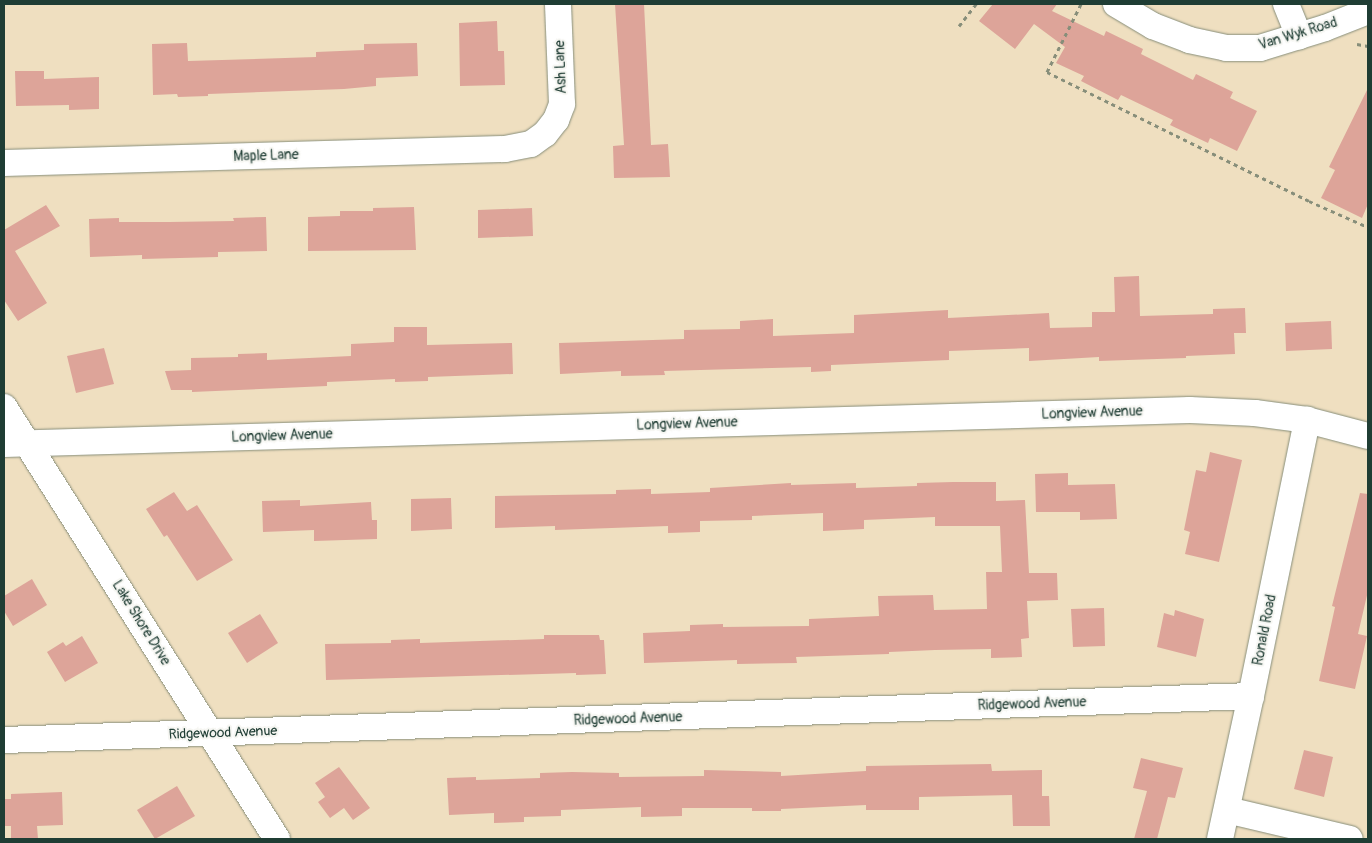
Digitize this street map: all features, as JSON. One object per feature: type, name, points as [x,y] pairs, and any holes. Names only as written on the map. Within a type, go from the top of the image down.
[{"type":"street","name":"Ash Lane","points":[[527,144],[545,134],[556,120],[562,104],[558,4]]},
{"type":"street","name":"Van Wyk Road","points":[[1116,4],[1153,26],[1189,40],[1226,48],[1260,48],[1299,37],[1368,11]]},
{"type":"street","points":[[1286,4],[1299,37]]},
{"type":"street","name":"Maple Lane","points":[[4,163],[496,149],[527,144]]},
{"type":"street","name":"Lake Shore Drive","points":[[4,407],[15,443],[211,734],[277,839]]},
{"type":"street","name":"Longview Avenue","points":[[15,443],[1190,410],[1255,413],[1307,420],[1368,436]]},
{"type":"street","name":"Ronald Road","points":[[1220,839],[1252,696],[1307,420]]},
{"type":"street","name":"Ridgewood Avenue","points":[[4,740],[1252,696]]},
{"type":"street","points":[[1227,810],[1350,839]]},
{"type":"path","points":[[959,26],[976,4]]},
{"type":"path","points":[[1081,4],[1046,72],[1309,201],[1368,227]]},
{"type":"building","points":[[615,4],[644,4],[651,145],[668,144],[670,177],[614,178],[613,146],[624,145]]},
{"type":"building","points":[[993,4],[1057,4],[1052,11],[1104,36],[1106,31],[1143,49],[1141,54],[1193,80],[1196,74],[1233,92],[1230,98],[1257,111],[1237,151],[1210,138],[1208,143],[1170,125],[1173,120],[1121,95],[1118,100],[1081,81],[1084,76],[1056,63],[1065,47],[1034,24],[1015,49],[979,21]]},
{"type":"building","points":[[497,21],[498,51],[504,51],[505,85],[460,86],[459,23]]},
{"type":"building","points":[[187,43],[188,61],[316,57],[316,52],[364,50],[364,44],[417,43],[418,76],[376,78],[376,86],[344,89],[208,94],[208,96],[178,97],[177,94],[153,95],[152,44]]},
{"type":"building","points":[[15,71],[44,71],[44,79],[99,77],[99,109],[69,110],[69,105],[16,106]]},
{"type":"building","points":[[1368,88],[1368,204],[1362,218],[1321,198],[1335,170],[1329,167]]},
{"type":"building","points":[[46,205],[60,226],[15,251],[47,303],[18,321],[4,300],[4,230]]},
{"type":"building","points":[[414,207],[416,250],[308,251],[308,217],[340,216],[340,211],[373,211],[373,208]]},
{"type":"building","points":[[532,208],[533,236],[478,238],[478,210]]},
{"type":"building","points":[[266,217],[267,251],[218,252],[218,257],[142,259],[142,255],[90,257],[89,219],[119,218],[119,222],[169,222],[234,221],[233,218]]},
{"type":"building","points":[[1139,276],[1140,316],[1213,314],[1213,309],[1245,308],[1246,333],[1234,333],[1235,354],[1099,361],[1099,357],[1029,361],[1029,348],[949,351],[949,360],[831,365],[831,371],[811,372],[811,367],[664,371],[665,375],[621,376],[621,371],[560,374],[559,343],[684,339],[684,330],[740,329],[740,321],[773,319],[773,336],[854,333],[854,315],[948,310],[948,318],[1049,313],[1050,328],[1092,327],[1092,312],[1115,312],[1114,277]]},
{"type":"building","points":[[1331,321],[1332,349],[1286,351],[1285,323]]},
{"type":"building","points":[[394,327],[427,327],[427,345],[512,343],[513,374],[428,377],[428,381],[395,382],[395,379],[327,382],[327,386],[192,392],[192,390],[171,390],[165,371],[191,370],[191,358],[238,357],[238,354],[267,353],[267,360],[351,356],[351,344],[394,342]]},
{"type":"building","points":[[104,348],[114,384],[76,393],[67,356]]},
{"type":"building","points":[[1210,452],[1242,460],[1219,562],[1185,554],[1190,532],[1184,530],[1196,470],[1206,472]]},
{"type":"building","points":[[1068,473],[1068,485],[1115,484],[1117,519],[1080,520],[1080,512],[1036,512],[1035,474]]},
{"type":"building","points":[[996,482],[996,501],[1025,500],[1029,573],[1057,573],[1058,600],[1027,601],[1029,638],[1021,639],[1022,657],[991,658],[991,649],[796,657],[797,663],[737,664],[737,660],[644,663],[643,633],[690,631],[690,625],[723,624],[723,627],[809,626],[809,619],[879,616],[878,596],[933,595],[934,610],[987,609],[986,572],[1002,572],[1000,526],[935,526],[935,517],[864,520],[864,529],[823,531],[823,513],[752,516],[752,520],[700,521],[700,532],[668,533],[668,526],[555,530],[555,526],[495,528],[495,496],[616,494],[616,490],[651,489],[651,494],[710,492],[710,488],[791,483],[791,485],[856,483],[856,488],[917,486],[917,483]]},
{"type":"building","points":[[174,492],[187,511],[197,505],[233,560],[197,581],[167,535],[164,537],[146,509]]},
{"type":"building","points":[[1360,493],[1368,494],[1368,591],[1358,634],[1367,636],[1355,689],[1319,681],[1335,607],[1332,606]]},
{"type":"building","points":[[451,498],[452,529],[411,531],[411,499]]},
{"type":"building","points":[[300,500],[300,506],[371,502],[372,520],[377,520],[377,539],[314,541],[314,530],[263,532],[262,501]]},
{"type":"building","points":[[32,579],[47,605],[13,626],[4,611],[4,596]]},
{"type":"building","points":[[1104,608],[1105,646],[1073,647],[1071,609]]},
{"type":"building","points":[[1175,610],[1204,619],[1196,657],[1157,647],[1164,613],[1174,616]]},
{"type":"building","points":[[260,614],[278,643],[247,663],[228,633]]},
{"type":"building","points":[[544,635],[599,635],[600,640],[604,640],[606,674],[576,675],[576,673],[326,680],[325,644],[391,643],[391,640],[420,639],[420,643],[544,639]]},
{"type":"building","points":[[82,636],[98,663],[65,682],[47,652],[63,642],[66,646]]},
{"type":"building","points":[[1304,750],[1333,757],[1324,797],[1294,789]]},
{"type":"building","points":[[1141,758],[1183,768],[1175,798],[1168,797],[1157,839],[1134,839],[1147,791],[1133,788]]},
{"type":"building","points":[[991,764],[992,771],[1042,770],[1042,796],[1049,796],[1050,826],[1013,826],[1012,795],[919,797],[919,810],[866,810],[866,805],[781,809],[781,811],[752,811],[752,808],[682,808],[682,816],[641,817],[641,807],[561,810],[561,816],[524,817],[524,822],[494,823],[494,813],[449,815],[447,778],[476,777],[476,780],[540,778],[540,773],[572,772],[619,773],[619,777],[704,776],[704,770],[781,772],[781,776],[866,771],[866,766]]},
{"type":"building","points":[[339,767],[370,808],[353,820],[344,808],[330,818],[318,802],[325,797],[315,783]]},
{"type":"building","points":[[177,786],[195,816],[155,839],[137,810]]},
{"type":"building","points":[[62,792],[63,825],[37,826],[38,839],[11,839],[11,826],[4,826],[4,799],[11,799],[11,794]]}]
